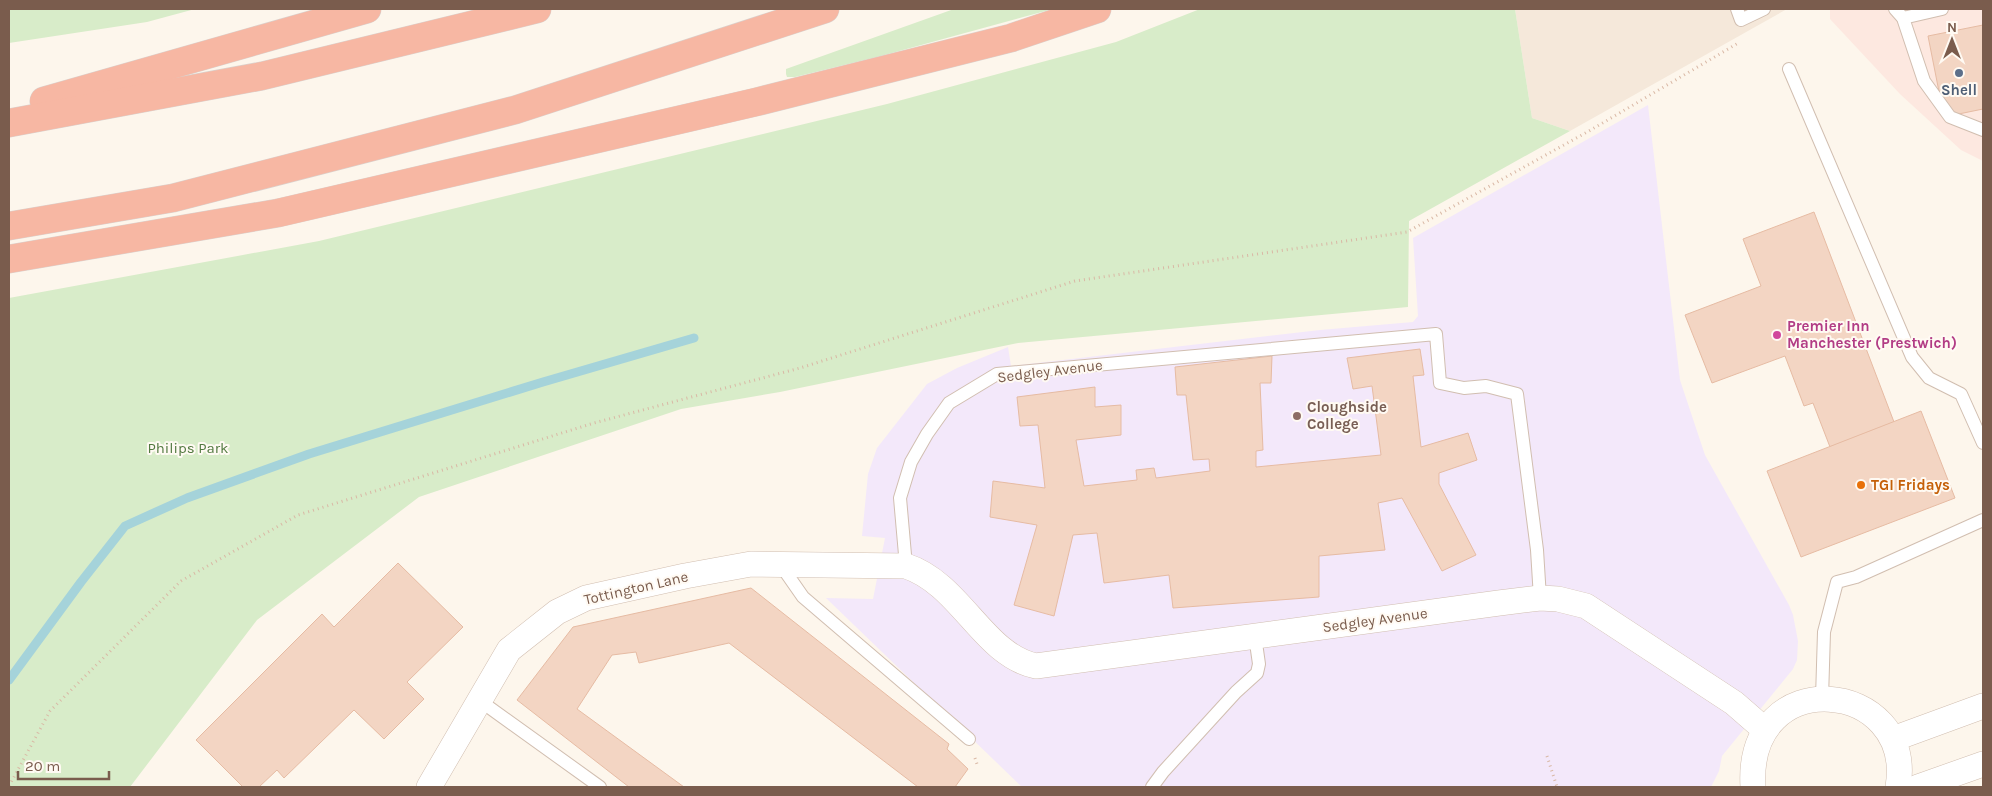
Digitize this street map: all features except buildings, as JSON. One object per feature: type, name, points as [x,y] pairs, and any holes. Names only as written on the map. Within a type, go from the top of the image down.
[{"type":"highway","points":[[9,111],[367,9]]},
{"type":"highway","points":[[9,123],[262,76],[537,9]]},
{"type":"highway","points":[[9,226],[172,198],[515,110],[825,9]]},
{"type":"highway","points":[[9,259],[297,209],[756,102],[1010,38],[1097,9]]},
{"type":"street","name":"Tottington Lane","points":[[429,787],[509,650],[557,612],[586,598],[741,566],[780,564],[906,566]]},
{"type":"street","name":"Sedgley Avenue","points":[[906,566],[921,571],[946,590],[995,642],[1014,658],[1022,663],[1036,666],[1540,598],[1558,599],[1586,606],[1734,702],[1765,730]]},
{"type":"street","points":[[1753,787],[1752,767],[1756,747],[1765,730],[1781,713],[1800,702],[1822,698],[1844,700],[1863,708],[1880,722],[1892,739],[1899,757],[1900,776],[1898,787]]},
{"type":"street","points":[[1892,739],[1983,706]]},
{"type":"street","points":[[1918,787],[1983,764]]},
{"type":"lane","points":[[1737,9],[1741,20],[1764,9]]},
{"type":"lane","points":[[1942,9],[1899,14],[1924,81],[1950,117],[1983,130]]},
{"type":"lane","points":[[1789,69],[1912,357],[1929,378],[1961,394],[1983,442]]},
{"type":"lane","name":"Sedgley Avenue","points":[[906,566],[900,498],[911,462],[927,434],[949,403],[997,374],[1436,334],[1440,383],[1464,388],[1486,386],[1517,394],[1537,550],[1540,598]]},
{"type":"lane","points":[[1822,698],[1824,632],[1837,582],[1856,577],[1983,520]]},
{"type":"lane","points":[[780,564],[804,597],[969,739]]},
{"type":"lane","points":[[1152,787],[1163,772],[1236,692],[1257,673],[1259,664],[1255,636]]},
{"type":"lane","points":[[479,700],[600,787]]},
{"type":"path","points":[[9,786],[50,711],[181,581],[298,515],[594,423],[800,368],[1075,281],[1407,232],[1589,131],[1744,40]]},
{"type":"path","points":[[1547,756],[1557,787]]},
{"type":"shaded area","points":[[1515,9],[1787,9],[1570,131],[1532,118]]},
{"type":"shaded area","points":[[1830,9],[1983,9],[1983,161],[1961,150],[1900,94],[1830,19]]},
{"type":"shaded area","name":"Cloughside College","points":[[1648,105],[1680,380],[1705,455],[1789,605],[1798,641],[1797,660],[1793,669],[1722,756],[1719,771],[1711,787],[1022,787],[826,598],[873,599],[885,538],[862,536],[868,474],[877,448],[927,384],[957,368],[1008,347],[1011,366],[1320,330],[1413,322],[1418,316],[1413,238]]},
{"type":"green space","points":[[9,9],[195,9],[147,22],[9,43]]},
{"type":"green space","points":[[954,9],[1053,9],[881,56],[795,77],[787,77],[786,69]]},
{"type":"green space","name":"Philips Park","points":[[1200,9],[1515,9],[1532,118],[1570,131],[1409,221],[1408,307],[1018,343],[780,392],[681,409],[419,497],[257,620],[130,787],[9,787],[9,298],[319,241],[887,104],[1116,42]]},
{"type":"waterway","points":[[9,680],[125,526],[187,498],[309,454],[694,338]]},
{"type":"place","name":"Shell","points":[[1959,73]]},
{"type":"place","name":"Premier Inn Manchester (Prestwich)","points":[[1777,335]]},
{"type":"place","name":"Cloughside College","points":[[1297,416]]},
{"type":"place","name":"TGI Fridays","points":[[1861,485]]}]
